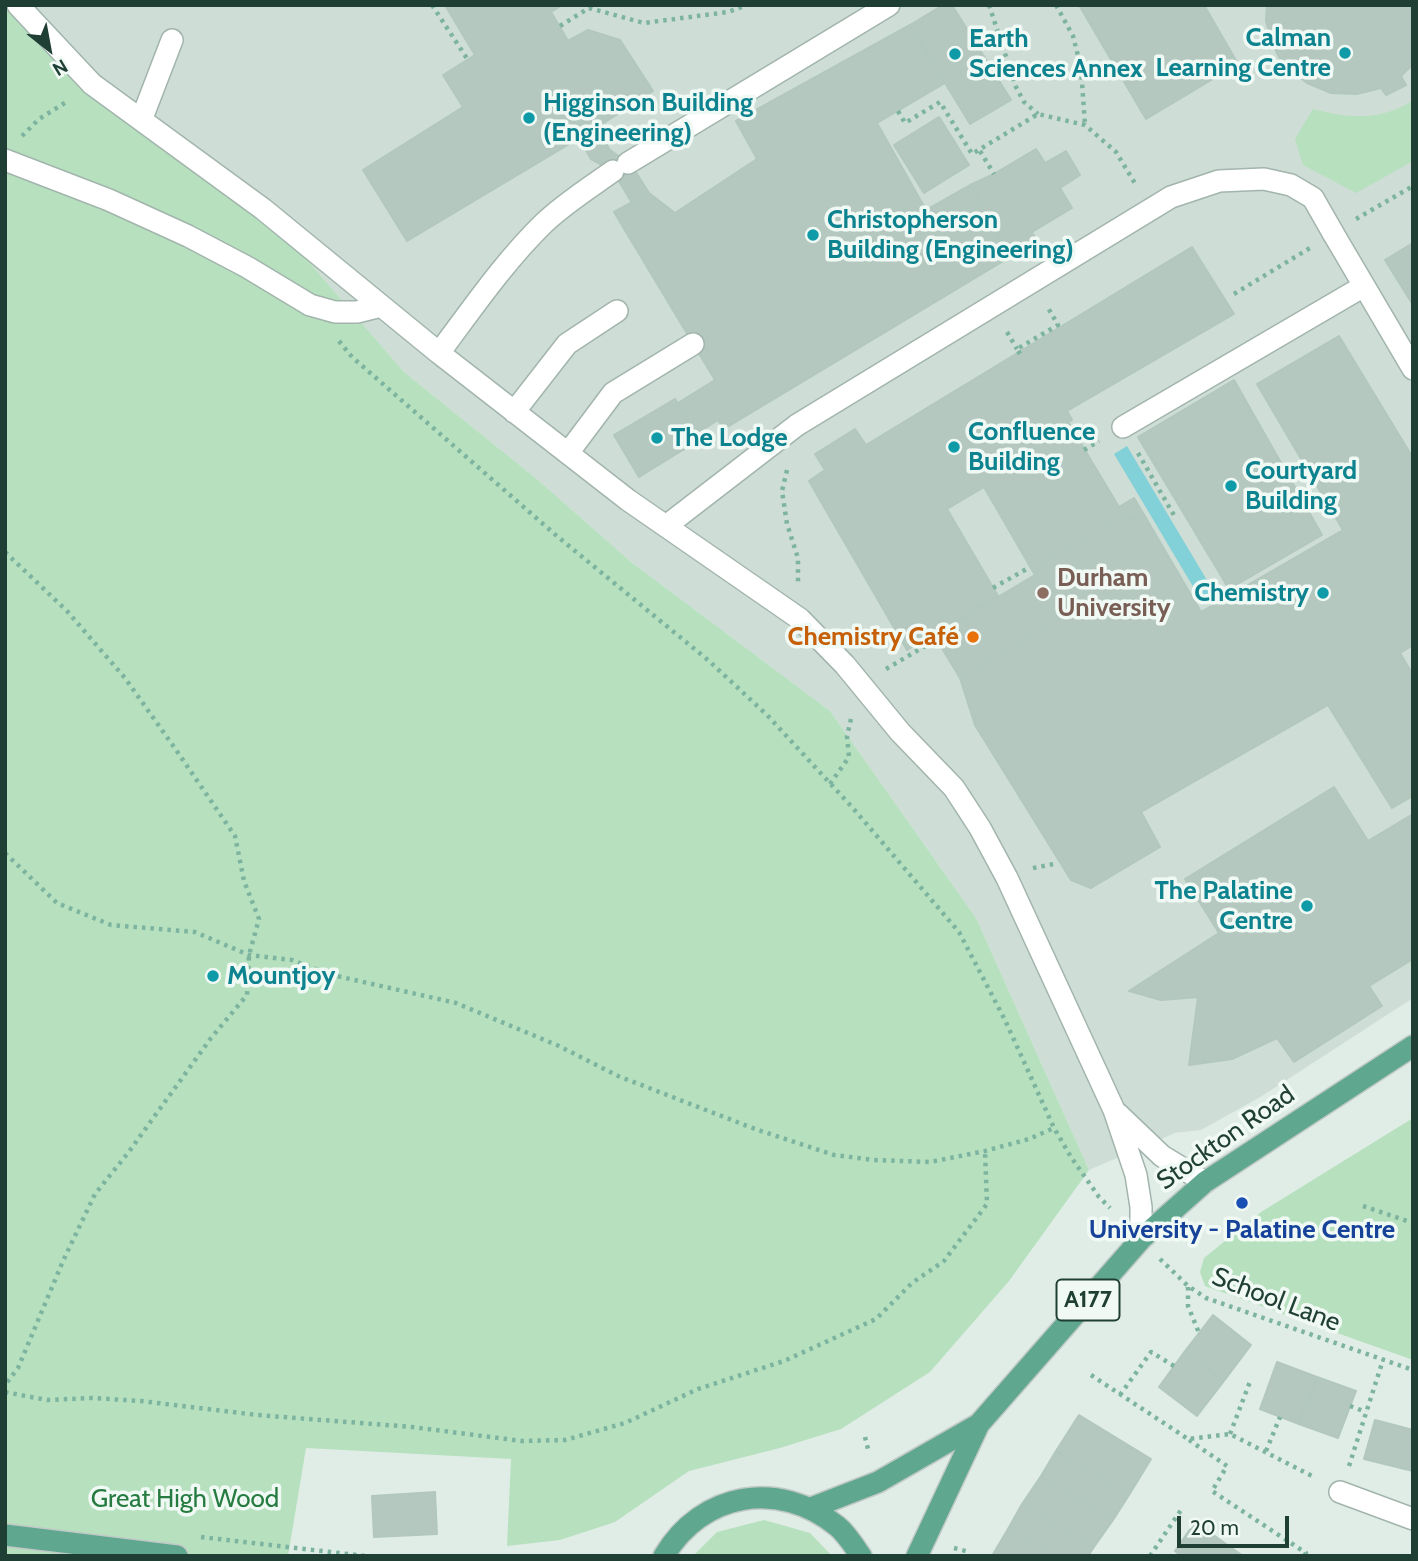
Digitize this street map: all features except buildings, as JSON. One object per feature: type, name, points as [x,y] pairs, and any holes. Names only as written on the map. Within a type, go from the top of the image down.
[{"type":"main road","name":"Stockton Road","points":[[916,1556],[979,1424],[1141,1239],[1205,1182],[1413,1046]]},
{"type":"main road","name":"Stockton Road","points":[[811,1508],[878,1482],[979,1424]]},
{"type":"main road","points":[[664,1556],[675,1537],[703,1513],[738,1499],[775,1497],[811,1508],[839,1527],[861,1556]]},
{"type":"main road","points":[[5,1535],[177,1556]]},
{"type":"street","points":[[18,5],[93,84],[263,209],[439,353],[568,453],[666,526],[800,619],[845,665],[873,700],[954,788],[980,828],[1042,952],[1114,1110],[1136,1175],[1141,1207],[1141,1239]]},
{"type":"street","points":[[439,353],[503,269],[544,223],[572,200],[621,167],[889,5]]},
{"type":"street","points":[[142,118],[172,40]]},
{"type":"street","points":[[8,161],[109,200],[188,236],[310,305],[335,312],[357,312],[381,306]]},
{"type":"street","points":[[666,526],[797,425],[1171,197],[1219,181],[1264,179],[1291,185],[1313,198],[1413,369]]},
{"type":"street","points":[[1123,427],[1364,286]]},
{"type":"street","points":[[514,412],[567,344],[617,311]]},
{"type":"street","points":[[568,453],[613,393],[693,344]]},
{"type":"street","points":[[1114,1110],[1162,1156],[1205,1182]]},
{"type":"street","points":[[1340,1492],[1413,1519]]},
{"type":"path","points":[[432,5],[468,60]]},
{"type":"path","points":[[560,26],[589,8],[644,23],[728,12],[747,5]]},
{"type":"path","points":[[989,5],[1016,87],[1024,102],[1038,114],[1085,125],[1116,152],[1151,209]]},
{"type":"path","points":[[1056,5],[1073,36],[1082,68],[1085,125]]},
{"type":"path","points":[[8,161],[20,137],[39,119],[93,84]]},
{"type":"path","points":[[898,111],[905,123],[940,102],[972,155],[1038,114]]},
{"type":"path","points":[[980,150],[994,174]]},
{"type":"path","points":[[1007,331],[1018,351],[1058,325],[1033,281]]},
{"type":"path","name":"School Lane","points":[[310,305],[352,357],[558,537],[708,660],[767,715],[830,784],[959,932],[1005,1020],[1054,1128],[1099,1197],[1188,1286],[1206,1298],[1413,1370]]},
{"type":"path","points":[[797,425],[782,491],[787,524],[797,558],[800,619]]},
{"type":"path","points":[[1084,450],[1123,427],[1175,517]]},
{"type":"path","points":[[5,552],[67,611],[125,678],[235,836],[244,881],[259,919],[249,956],[247,995],[211,1038],[95,1194],[63,1261],[18,1368],[5,1385]]},
{"type":"path","points":[[1002,594],[995,587],[1030,567]]},
{"type":"path","points":[[911,655],[937,639]]},
{"type":"path","points":[[830,784],[849,757],[849,720],[873,700]]},
{"type":"path","points":[[5,853],[57,902],[111,925],[195,932],[249,956],[292,960],[328,974],[456,1003],[559,1046],[629,1081],[755,1129],[834,1155],[930,1163],[1029,1139],[1054,1128]]},
{"type":"path","points":[[5,1392],[47,1400],[92,1398],[141,1401],[257,1415],[412,1427],[522,1441],[565,1440],[625,1423],[698,1390],[784,1361],[876,1319],[912,1283],[944,1261],[987,1204],[985,1151]]},
{"type":"path","points":[[1363,1206],[1413,1223]]},
{"type":"path","points":[[1188,1286],[1188,1306],[1199,1333]]},
{"type":"path","points":[[1120,1395],[1151,1352],[1174,1366]]},
{"type":"path","points":[[1188,1439],[1230,1434],[1340,1492],[1383,1360]]},
{"type":"path","points":[[1091,1375],[1227,1466],[1212,1491],[1306,1553],[1304,1556]]},
{"type":"path","points":[[1230,1434],[1251,1379]]},
{"type":"path","points":[[1350,1406],[1366,1412]]},
{"type":"path","points":[[1266,1451],[1280,1417]]},
{"type":"path","points":[[1150,1556],[1183,1507]]},
{"type":"shaded area","name":"Durham University","points":[[18,5],[1413,5],[1413,998],[1262,1096],[1201,1130],[1175,1133],[1089,1170],[976,918],[830,711],[631,562],[538,480],[404,372],[263,209],[142,118]]},
{"type":"green space","name":"Great High Wood","points":[[5,5],[18,5],[92,84],[263,209],[404,372],[538,480],[631,562],[830,711],[976,918],[1089,1170],[1009,1281],[930,1372],[841,1429],[689,1471],[615,1522],[560,1540],[507,1546],[511,1459],[306,1448],[288,1556],[5,1556]]},
{"type":"green space","points":[[1413,101],[1413,161],[1356,193],[1303,165],[1295,139],[1313,109],[1340,115],[1364,116],[1388,112]]},
{"type":"green space","points":[[1413,1118],[1413,1360],[1205,1286],[1200,1272],[1204,1258],[1261,1212]]},
{"type":"green space","points":[[764,1520],[810,1533],[832,1556],[693,1556],[717,1532]]},
{"type":"water","points":[[1127,446],[1217,597],[1204,605],[1114,454]]},
{"type":"place","name":"Calman Learning Centre","points":[[1345,53]]},
{"type":"place","name":"Earth Sciences Annex","points":[[955,54]]},
{"type":"place","name":"Higginson Building (Engineering)","points":[[529,118]]},
{"type":"place","name":"Christopherson Building (Engineering)","points":[[813,235]]},
{"type":"place","name":"The Lodge","points":[[657,438]]},
{"type":"place","name":"Confluence Building","points":[[954,447]]},
{"type":"place","name":"Courtyard Building","points":[[1231,486]]},
{"type":"place","name":"Durham University","points":[[1043,593]]},
{"type":"place","name":"Chemistry","points":[[1323,593]]},
{"type":"place","name":"Chemistry Café","points":[[973,637]]},
{"type":"place","name":"The Palatine Centre","points":[[1307,906]]},
{"type":"place","name":"Mountjoy","points":[[213,976]]},
{"type":"place","name":"University - Palatine Centre","points":[[1242,1203]]}]
